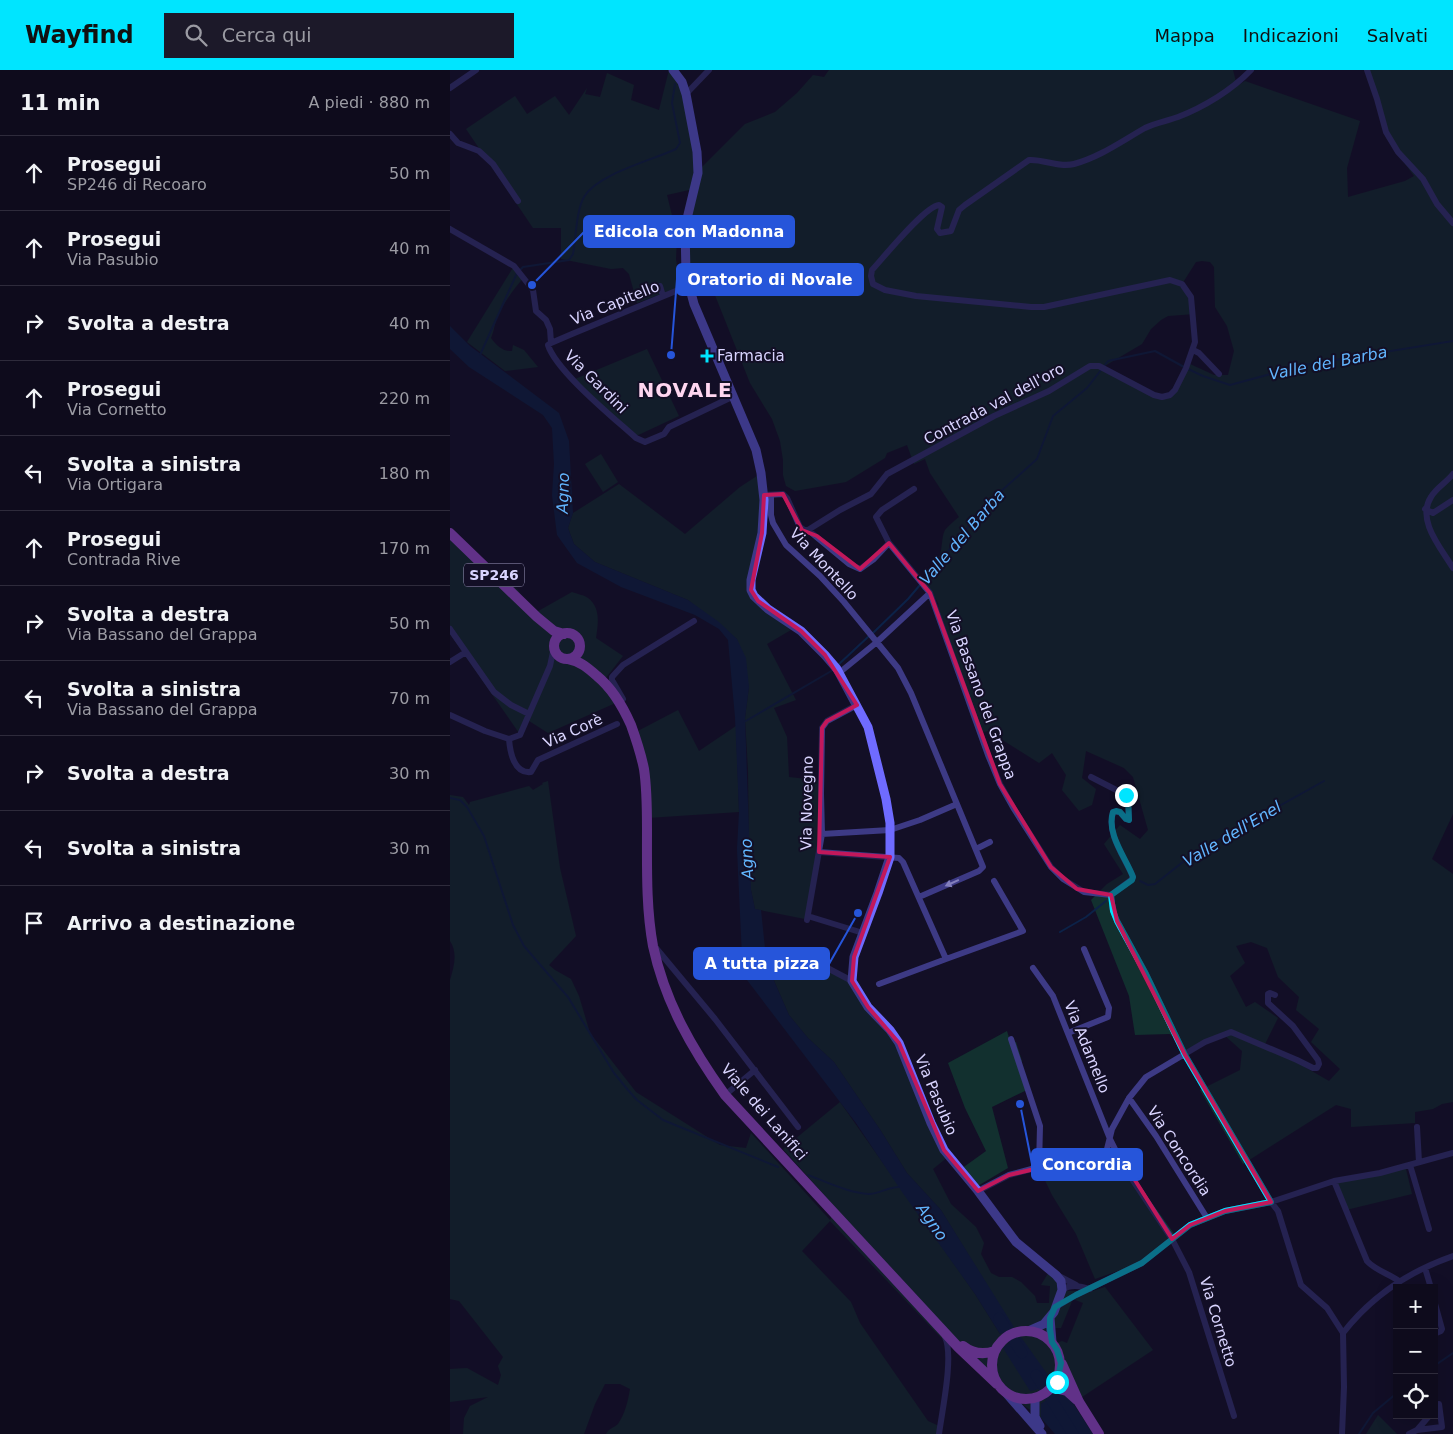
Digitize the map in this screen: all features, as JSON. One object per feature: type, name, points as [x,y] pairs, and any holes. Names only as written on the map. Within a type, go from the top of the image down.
[{"type":"main road","points":[[673,70],[682,82],[686,94],[697,152],[698,173],[685,227],[688,286],[699,317],[756,450],[767,495],[762,533],[751,580],[751,590],[758,601],[801,631],[836,669],[865,721],[873,743],[885,792],[890,830],[890,857],[854,957],[852,981]]},
{"type":"main road","name":"Viale dei Lanifici","points":[[450,533],[537,617],[553,636],[559,656],[579,662],[601,679]]},
{"type":"main road","name":"Viale dei Lanifici","points":[[537,617],[554,630],[564,634],[571,634],[577,638],[581,656],[619,701],[635,736],[644,769],[647,792],[648,899],[653,945],[665,989],[674,1011],[703,1064],[725,1095],[939,1324],[958,1347],[997,1384]]},
{"type":"main road","points":[[555,645],[557,639],[564,634]]},
{"type":"main road","points":[[567,659],[576,656],[580,648]]},
{"type":"main road","name":"Via Pasubio","points":[[852,981],[868,1007],[890,1030],[899,1043],[930,1123],[944,1150],[978,1191],[1016,1242],[1056,1275],[1061,1281],[1062,1290]]},
{"type":"main road","points":[[1052,1342],[1050,1318],[1062,1290]]},
{"type":"main road","points":[[1028,1331],[1050,1318]]},
{"type":"main road","name":"Viale dei Lanifici","points":[[939,1324],[966,1348],[977,1353],[986,1354],[997,1347]]},
{"type":"main road","points":[[1044,1434],[997,1384],[993,1374],[992,1368],[997,1347],[1008,1336],[1018,1332],[1037,1332],[1052,1342],[1079,1402],[1099,1434]]},
{"type":"main road","points":[[1007,1394],[1026,1400],[1035,1398],[1054,1388],[1059,1377],[1061,1363]]},
{"type":"main road","points":[[1054,1388],[1067,1391],[1079,1402]]},
{"type":"main road","points":[[1035,1398],[1035,1417],[1044,1434]]},
{"type":"street","points":[[451,84],[476,70]]},
{"type":"street","points":[[686,94],[709,70]]},
{"type":"street","name":"Contrada val dell'oro","points":[[808,530],[871,494],[887,474],[994,416],[1049,391],[1090,366],[1102,368],[1162,398],[1170,395],[1175,390],[1193,350],[1192,302],[1182,284],[1170,280],[1044,307],[1031,307],[916,296],[885,290],[873,284],[872,270],[922,214],[934,205],[942,207],[937,229],[940,233],[947,233],[951,231],[959,210],[1028,160],[1072,164],[1096,155],[1115,147],[1147,127],[1190,113],[1240,81],[1251,70]]},
{"type":"street","points":[[1367,70],[1386,132],[1398,152],[1423,179],[1437,204],[1453,223]]},
{"type":"street","points":[[450,134],[458,143],[479,151],[493,164],[518,201]]},
{"type":"street","name":"Via Gardini","points":[[450,229],[514,266],[534,295],[536,311],[546,320],[550,330],[551,344],[548,345],[551,354],[582,388],[636,438],[645,442],[664,434],[669,427],[734,396]]},
{"type":"street","points":[[660,286],[663,296]]},
{"type":"street","name":"Via Capitello","points":[[551,344],[688,286]]},
{"type":"street","points":[[1193,350],[1199,353],[1219,374]]},
{"type":"street","points":[[1453,474],[1431,496],[1425,509],[1431,530],[1453,568]]},
{"type":"street","name":"Via Bassano del Grappa","points":[[914,489],[882,510],[876,517],[889,542],[932,597],[1000,784],[1051,867],[1063,879],[1084,892],[1111,895]]},
{"type":"street","points":[[767,495],[782,494],[787,498],[800,527],[808,530],[849,564],[860,569],[874,559],[889,542]]},
{"type":"street","name":"Via Montello","points":[[767,495],[774,523],[786,545],[820,576],[898,668],[911,693],[952,787],[957,804],[983,866],[979,871],[919,897]]},
{"type":"street","points":[[1425,509],[1433,513],[1453,500]]},
{"type":"street","points":[[836,669],[876,641],[930,593]]},
{"type":"street","points":[[619,701],[623,699],[612,680],[612,676],[630,660],[694,621]]},
{"type":"street","points":[[450,629],[494,692],[511,705],[529,714]]},
{"type":"street","points":[[450,715],[509,739],[520,734],[550,666],[555,645]]},
{"type":"street","points":[[450,662],[466,652]]},
{"type":"street","points":[[550,666],[558,660],[567,659]]},
{"type":"street","name":"Via Novegno","points":[[857,705],[827,721],[822,728],[822,834],[809,918],[864,933]]},
{"type":"street","name":"Via Corè","points":[[509,739],[512,758],[518,768],[525,773],[531,772],[538,760],[617,724]]},
{"type":"street","points":[[1091,778],[1123,792],[1128,798],[1129,820],[1116,811],[1113,812],[1111,818],[1117,841],[1133,877],[1132,880],[1111,895],[1113,911],[1117,921],[1146,974],[1185,1055],[1280,1215],[1301,1285],[1327,1308],[1343,1333],[1344,1387],[1342,1434]]},
{"type":"street","points":[[822,834],[890,830],[920,820],[957,804]]},
{"type":"street","points":[[976,848],[990,842]]},
{"type":"street","points":[[819,852],[899,858],[903,862],[946,959]]},
{"type":"street","points":[[879,984],[1023,931],[994,881]]},
{"type":"street","points":[[653,945],[715,1019],[798,1127]]},
{"type":"street","points":[[1068,1033],[1108,1017],[1109,1008],[1084,949]]},
{"type":"street","points":[[816,962],[852,981]]},
{"type":"street","name":"Via Adamello","points":[[1034,968],[1053,996],[1110,1139]]},
{"type":"street","name":"Via Concordia","points":[[978,1191],[1008,1175],[1038,1167],[1070,1163],[1106,1153],[1112,1129],[1129,1098],[1146,1077],[1205,1042],[1231,1032],[1313,1068],[1317,1068],[1318,1060],[1293,1026],[1268,1003],[1271,993]]},
{"type":"street","points":[[1012,1039],[1040,1126],[1038,1167]]},
{"type":"street","points":[[725,1095],[755,1070]]},
{"type":"street","name":"Via Concordia","points":[[1129,1098],[1156,1136],[1207,1218]]},
{"type":"street","points":[[1417,1128],[1419,1162]]},
{"type":"street","name":"Via Cornetto","points":[[1110,1139],[1124,1167],[1172,1239],[1189,1272],[1234,1416]]},
{"type":"street","points":[[1055,1307],[1142,1263],[1190,1225],[1225,1211],[1271,1202],[1334,1181],[1380,1173],[1453,1153]]},
{"type":"street","points":[[1410,1165],[1429,1229]]},
{"type":"street","points":[[1334,1181],[1367,1261],[1371,1266],[1398,1281]]},
{"type":"street","points":[[1343,1333],[1357,1316],[1398,1281],[1453,1256]]},
{"type":"street","points":[[1425,1268],[1430,1284]]},
{"type":"street","points":[[1056,1275],[1076,1285],[1090,1289]]},
{"type":"street","points":[[1062,1290],[1076,1285]]},
{"type":"street","points":[[1438,1314],[1442,1329],[1438,1332]]},
{"type":"street","points":[[939,1324],[948,1343],[949,1356],[940,1434]]},
{"type":"street","points":[[949,1356],[958,1347]]},
{"type":"street","points":[[1417,1430],[1442,1427],[1439,1404],[1438,1405]]},
{"type":"street","points":[[1410,1434],[1417,1430],[1427,1419]]},
{"type":"highlighted area","points":[[783,494],[802,530],[817,536],[860,569],[889,543],[930,593],[1000,784],[1051,867],[1077,889],[1111,895],[1117,921],[1185,1055],[1271,1202],[1225,1211],[1190,1225],[1172,1239],[1116,1150],[1009,1175],[978,1191],[944,1150],[899,1043],[868,1007],[852,981],[854,957],[890,857],[819,852],[822,728],[827,721],[857,705],[825,655],[801,631],[758,601],[751,590],[762,533],[764,495]]},
{"type":"green space","points":[[669,70],[681,86],[697,172],[745,124],[775,112],[797,93],[813,75],[824,77],[829,70],[1233,70],[1237,86],[1245,81],[1360,121],[1347,168],[1348,197],[1405,181],[1414,176],[1386,138],[1365,70],[1453,70],[1453,814],[1432,859],[1453,874],[1453,1102],[1442,1104],[1433,1109],[1415,1112],[1415,1123],[1351,1127],[1351,1109],[1336,1105],[1243,1164],[1200,1090],[1240,1070],[1242,1051],[1222,1033],[1186,1050],[1170,1034],[1135,1035],[1129,996],[1091,900],[1107,884],[1123,874],[1104,844],[1120,825],[1140,839],[1148,830],[1133,777],[1124,768],[1086,751],[1082,778],[1096,789],[1092,805],[1079,811],[1062,790],[1066,775],[1052,753],[1039,763],[988,731],[980,733],[938,614],[938,603],[928,589],[925,579],[927,571],[939,557],[945,530],[959,517],[930,473],[925,459],[914,464],[907,445],[887,453],[885,458],[846,482],[795,491],[786,486],[783,475],[780,441],[772,419],[750,383],[705,266],[682,266],[689,190],[667,195],[677,236],[676,259],[680,287],[637,303],[629,274],[623,268],[611,269],[561,259],[561,228],[533,228],[466,129],[515,96],[527,114],[555,96],[569,115],[587,88],[585,94],[600,97],[607,73],[634,85],[631,100],[659,110]],"holes":[[[1196,262],[1210,262],[1214,267],[1215,307],[1227,326],[1234,351],[1228,375],[1214,375],[1190,364],[1172,395],[1163,399],[1103,367],[1142,344],[1151,329],[1161,320],[1168,316],[1195,314],[1182,284]],[[1251,942],[1267,948],[1278,977],[1299,997],[1296,1010],[1319,1029],[1311,1042],[1340,1069],[1329,1081],[1265,1044],[1278,1018],[1255,1002],[1246,1007],[1230,976],[1245,963],[1236,946]]]},
{"type":"green space","points":[[514,266],[524,277],[501,310],[491,338],[503,349],[512,351],[513,345],[524,350],[538,367],[505,371],[467,342]]},
{"type":"green space","points":[[647,349],[679,416],[634,437],[575,379]]},
{"type":"green space","points":[[601,454],[618,482],[603,492],[585,464]]},
{"type":"green space","points":[[760,474],[763,493],[752,590],[796,627],[767,644],[796,700],[774,708],[787,737],[789,777],[824,781],[824,814],[805,919],[755,909],[751,890],[749,858],[748,770],[745,718],[749,687],[737,639],[688,600],[595,562],[574,544],[568,528],[573,513],[619,484],[685,534],[740,487]]},
{"type":"green space","points":[[450,531],[473,553],[518,590],[533,614],[572,592],[586,597],[592,602],[598,616],[596,638],[623,656],[605,679],[620,701],[548,733],[526,719],[519,733],[450,634]]},
{"type":"green space","points":[[678,710],[699,751],[736,726],[739,812],[647,818],[634,733]]},
{"type":"green space","points":[[548,781],[560,868],[576,936],[549,965],[571,979],[579,996],[590,1033],[636,1092],[720,1145],[746,1148],[751,1133],[830,1220],[836,1208],[783,1149],[840,1102],[975,1294],[1000,1334],[1013,1327],[941,1210],[907,1173],[834,1062],[808,1038],[789,1015],[766,957],[796,958],[854,977],[859,994],[898,1042],[949,1156],[933,1169],[951,1204],[976,1227],[984,1243],[981,1254],[991,1273],[999,1277],[1012,1277],[1021,1282],[1035,1296],[1037,1303],[1049,1303],[1050,1286],[1041,1285],[1050,1270],[1064,1291],[1093,1291],[1105,1287],[1153,1350],[1073,1403],[1063,1393],[1041,1404],[1041,1418],[1007,1393],[971,1356],[947,1344],[830,1221],[802,1251],[851,1302],[860,1323],[928,1421],[939,1426],[936,1434],[606,1434],[618,1424],[626,1407],[630,1389],[620,1384],[605,1384],[584,1434],[463,1434],[464,1418],[470,1406],[488,1397],[450,1402],[450,1369],[467,1368],[498,1385],[501,1375],[498,1366],[503,1357],[459,1301],[450,1299],[450,980],[455,955],[450,941],[450,795],[463,797],[469,805],[470,802],[529,786],[533,790]],"holes":[[[1073,1299],[1083,1303],[1067,1343],[1062,1341],[1057,1343],[1053,1328],[1061,1328]]]},
{"type":"green space","points":[[1007,1031],[1011,1044],[1016,1042],[1022,1061],[1019,1066],[1027,1090],[992,1107],[1008,1168],[976,1187],[961,1169],[986,1151],[965,1108],[948,1063]]},
{"type":"green space","points":[[1117,1150],[1175,1235],[1135,1265],[1095,1279],[1076,1234],[1052,1195],[1040,1170]]},
{"type":"green space","points":[[1405,1165],[1412,1194],[1346,1210],[1333,1182]]},
{"type":"green space","points":[[1378,1415],[1397,1434],[1366,1434]]},
{"type":"water","points":[[450,326],[470,346],[559,413],[569,441],[573,513],[568,528],[574,544],[595,562],[688,600],[719,622],[737,639],[746,658],[749,687],[745,718],[751,890],[755,909],[761,910],[766,958],[775,983],[789,1015],[808,1038],[834,1062],[907,1173],[941,1210],[1014,1327],[1000,1334],[975,1294],[902,1192],[856,1123],[747,980],[742,956],[737,849],[739,812],[735,717],[728,640],[719,629],[695,615],[621,587],[577,563],[557,535],[552,495],[554,464],[552,428],[543,415],[469,367],[450,349]]},
{"type":"water","points":[[1021,1337],[1050,1378],[1041,1388],[1036,1390],[1030,1391],[1003,1348],[1011,1341]]},
{"type":"water","points":[[1063,1393],[1073,1403],[1093,1434],[1055,1434],[1041,1418],[1041,1404],[1052,1396]]},
{"type":"waterway","points":[[480,355],[517,273],[523,267],[569,260],[573,254],[581,203],[591,189],[613,175],[676,149],[680,143],[672,103],[675,84]]},
{"type":"waterway","name":"Valle del Barba","points":[[1188,369],[1230,385],[1304,365],[1453,341]]},
{"type":"waterway","name":"Valle del Barba","points":[[1104,366],[1108,361],[1155,351],[1184,367]]},
{"type":"waterway","name":"Valle del Barba","points":[[923,581],[989,502],[1037,459],[1053,416],[1087,388],[1101,370]]},
{"type":"waterway","name":"Valle del Barba","points":[[873,633],[920,585]]},
{"type":"waterway","name":"Valle del Barba","points":[[838,665],[869,636]]},
{"type":"waterway","name":"Valle del Barba","points":[[744,722],[833,670]]},
{"type":"waterway","name":"Valle dell'Enel","points":[[1140,881],[1148,885],[1155,884],[1193,854],[1324,781]]},
{"type":"waterway","points":[[450,798],[460,800],[467,807],[484,836],[513,925],[524,946],[568,997],[614,1073],[628,1090],[637,1100],[663,1120],[778,1167]]},
{"type":"waterway","name":"Valle dell'Enel","points":[[1060,932],[1086,917],[1106,901]]},
{"type":"waterway","points":[[808,1175],[838,1187],[861,1193],[873,1194],[899,1187]]},
{"type":"waterway","name":"Agno","points":[[999,1318],[1022,1353]]},
{"type":"waterway","points":[[1438,1363],[1453,1353]]},
{"type":"waterway","name":"Agno","points":[[1036,1375],[1073,1434]]},
{"type":"waterway","points":[[1359,1434],[1373,1413],[1393,1396]]},
{"type":"place","name":"Edicola con Madonna","points":[[532,285]]},
{"type":"place","name":"Oratorio di Novale","points":[[671,355]]},
{"type":"place","name":"Farmacia","points":[[707,356]]},
{"type":"place","name":"A tutta pizza","points":[[858,913]]},
{"type":"place","name":"Concordia","points":[[1020,1104]]},
{"type":"district","name":"NOVALE","points":[[685,390]]},
{"type":"route","points":[[1057,1382],[1061,1371],[1061,1363],[1060,1356],[1052,1342],[1050,1329],[1050,1318],[1055,1307],[1142,1263],[1190,1225],[1225,1211],[1271,1202],[1185,1055],[1113,911],[1111,895],[1132,880],[1133,877],[1113,831],[1111,818],[1113,812],[1116,811],[1129,820],[1128,798],[1126,795]]}]
